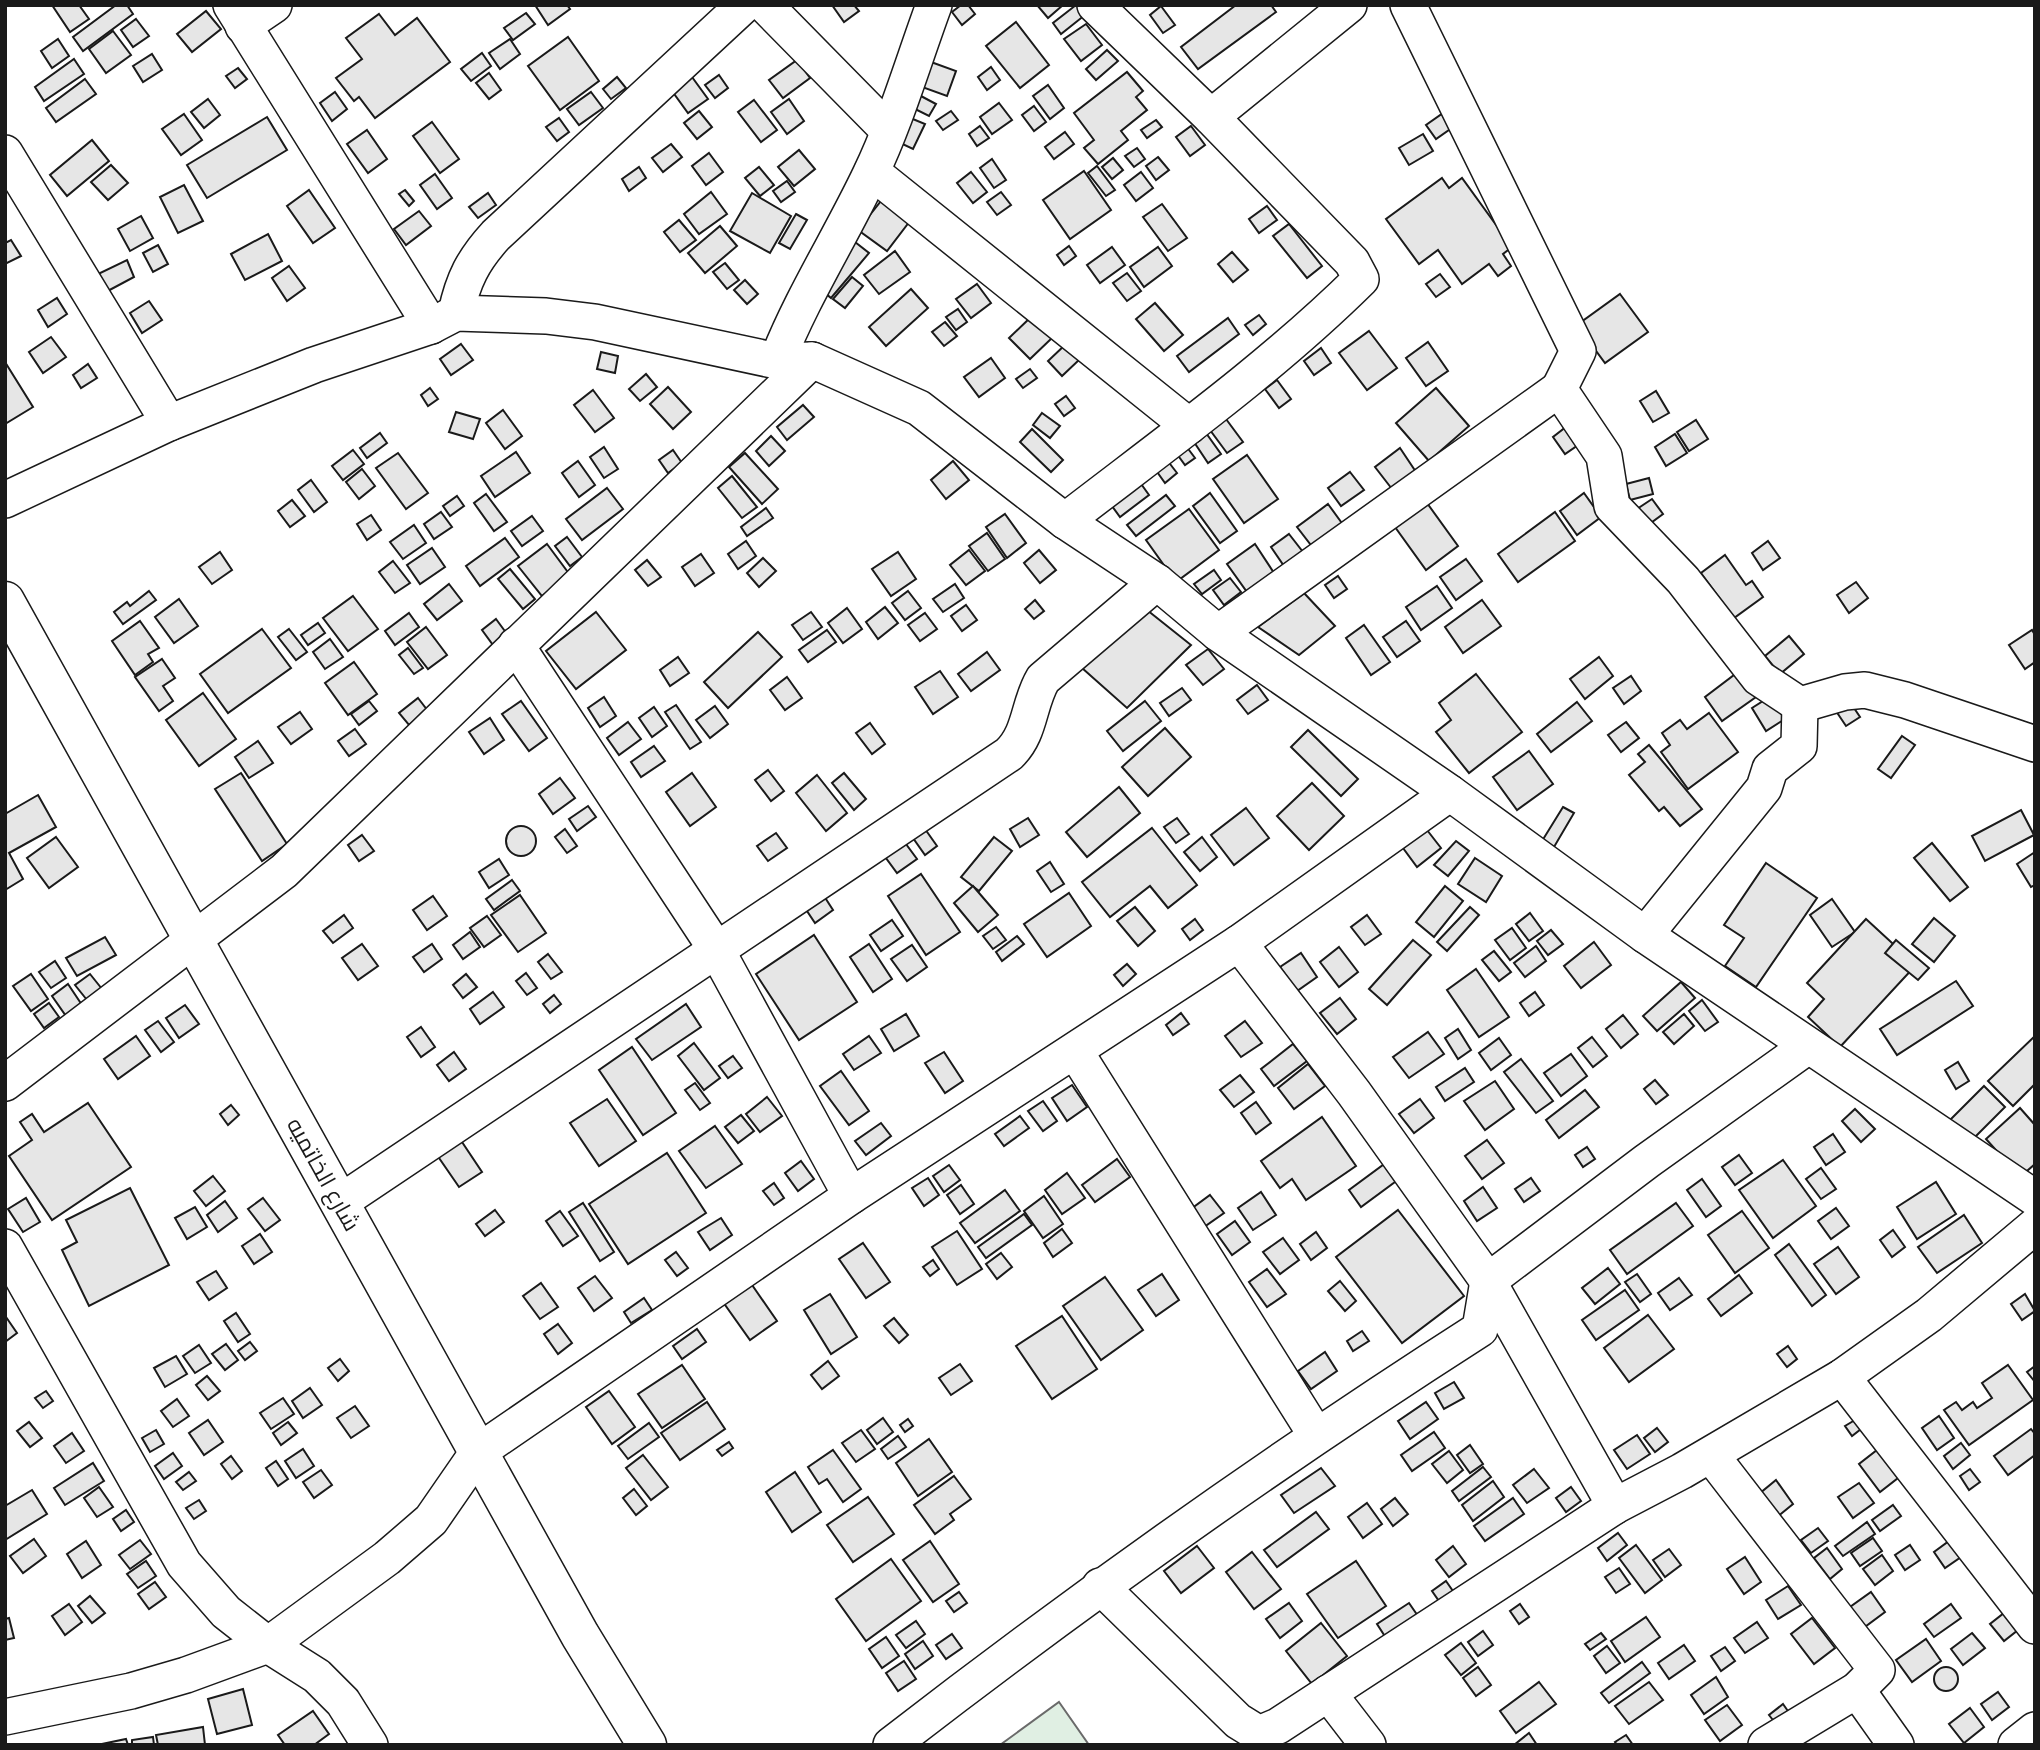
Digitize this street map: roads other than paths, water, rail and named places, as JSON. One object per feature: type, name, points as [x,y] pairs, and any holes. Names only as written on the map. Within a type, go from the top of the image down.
[{"type":"street","points":[[274,5],[237,15],[443,319]]},
{"type":"street","points":[[443,319],[476,257],[496,235],[744,5]]},
{"type":"street","points":[[765,5],[888,130]]},
{"type":"street","points":[[777,361],[794,319],[817,281],[872,172],[934,5]]},
{"type":"street","points":[[1065,521],[1189,426],[1332,308],[1361,279],[1352,262],[1211,117],[1095,5]]},
{"type":"street","points":[[1211,117],[1349,5]]},
{"type":"street","points":[[1218,633],[1559,389],[1578,351],[1408,5]]},
{"type":"street","points":[[5,153],[169,424]]},
{"type":"street","points":[[872,172],[1189,426]]},
{"type":"street","points":[[5,500],[169,424],[314,365],[443,319],[546,316],[595,322],[777,361],[812,360],[919,408],[1065,521],[1157,582],[1218,633],[1450,793],[1645,935],[2035,1198]]},
{"type":"street","points":[[5,1083],[284,871],[812,360]]},
{"type":"street","points":[[1559,389],[1604,456],[1612,506],[1683,580],[1759,678],[1800,705],[1845,692],[1865,690],[1905,699],[2035,744]]},
{"type":"street","points":[[339,1203],[1009,754],[1021,742],[1035,692],[1043,679],[1157,582]]},
{"type":"street","name":"شارع الخاتميه","points":[[5,601],[580,1635],[647,1745]]},
{"type":"street","points":[[516,645],[716,949],[851,1196]]},
{"type":"street","points":[[1645,935],[1764,788],[1770,769],[1799,746],[1800,705]]},
{"type":"street","points":[[5,1717],[131,1691],[186,1675],[268,1644],[387,1558],[431,1520],[478,1452],[851,1196],[1239,943],[1450,793]]},
{"type":"street","points":[[1239,943],[1354,1093],[1488,1282],[1615,1506]]},
{"type":"street","points":[[891,1745],[1100,1586],[1316,1434],[1480,1329],[1488,1282],[1647,1161],[1808,1046]]},
{"type":"street","points":[[1075,1051],[1316,1434]]},
{"type":"street","points":[[1100,1586],[1238,1720],[1259,1734],[1278,1726],[1615,1506],[1711,1455],[1842,1377],[1929,1315],[2035,1226]]},
{"type":"street","points":[[5,1247],[184,1564],[226,1612],[317,1676],[343,1702],[370,1745]]},
{"type":"street","points":[[1842,1377],[2035,1626]]},
{"type":"street","points":[[1711,1455],[1877,1670],[1857,1690],[1766,1745]]},
{"type":"street","points":[[1857,1690],[1896,1745]]},
{"type":"street","points":[[1328,1693],[1368,1745]]},
{"type":"street","points":[[2015,1745],[2035,1730]]}]
